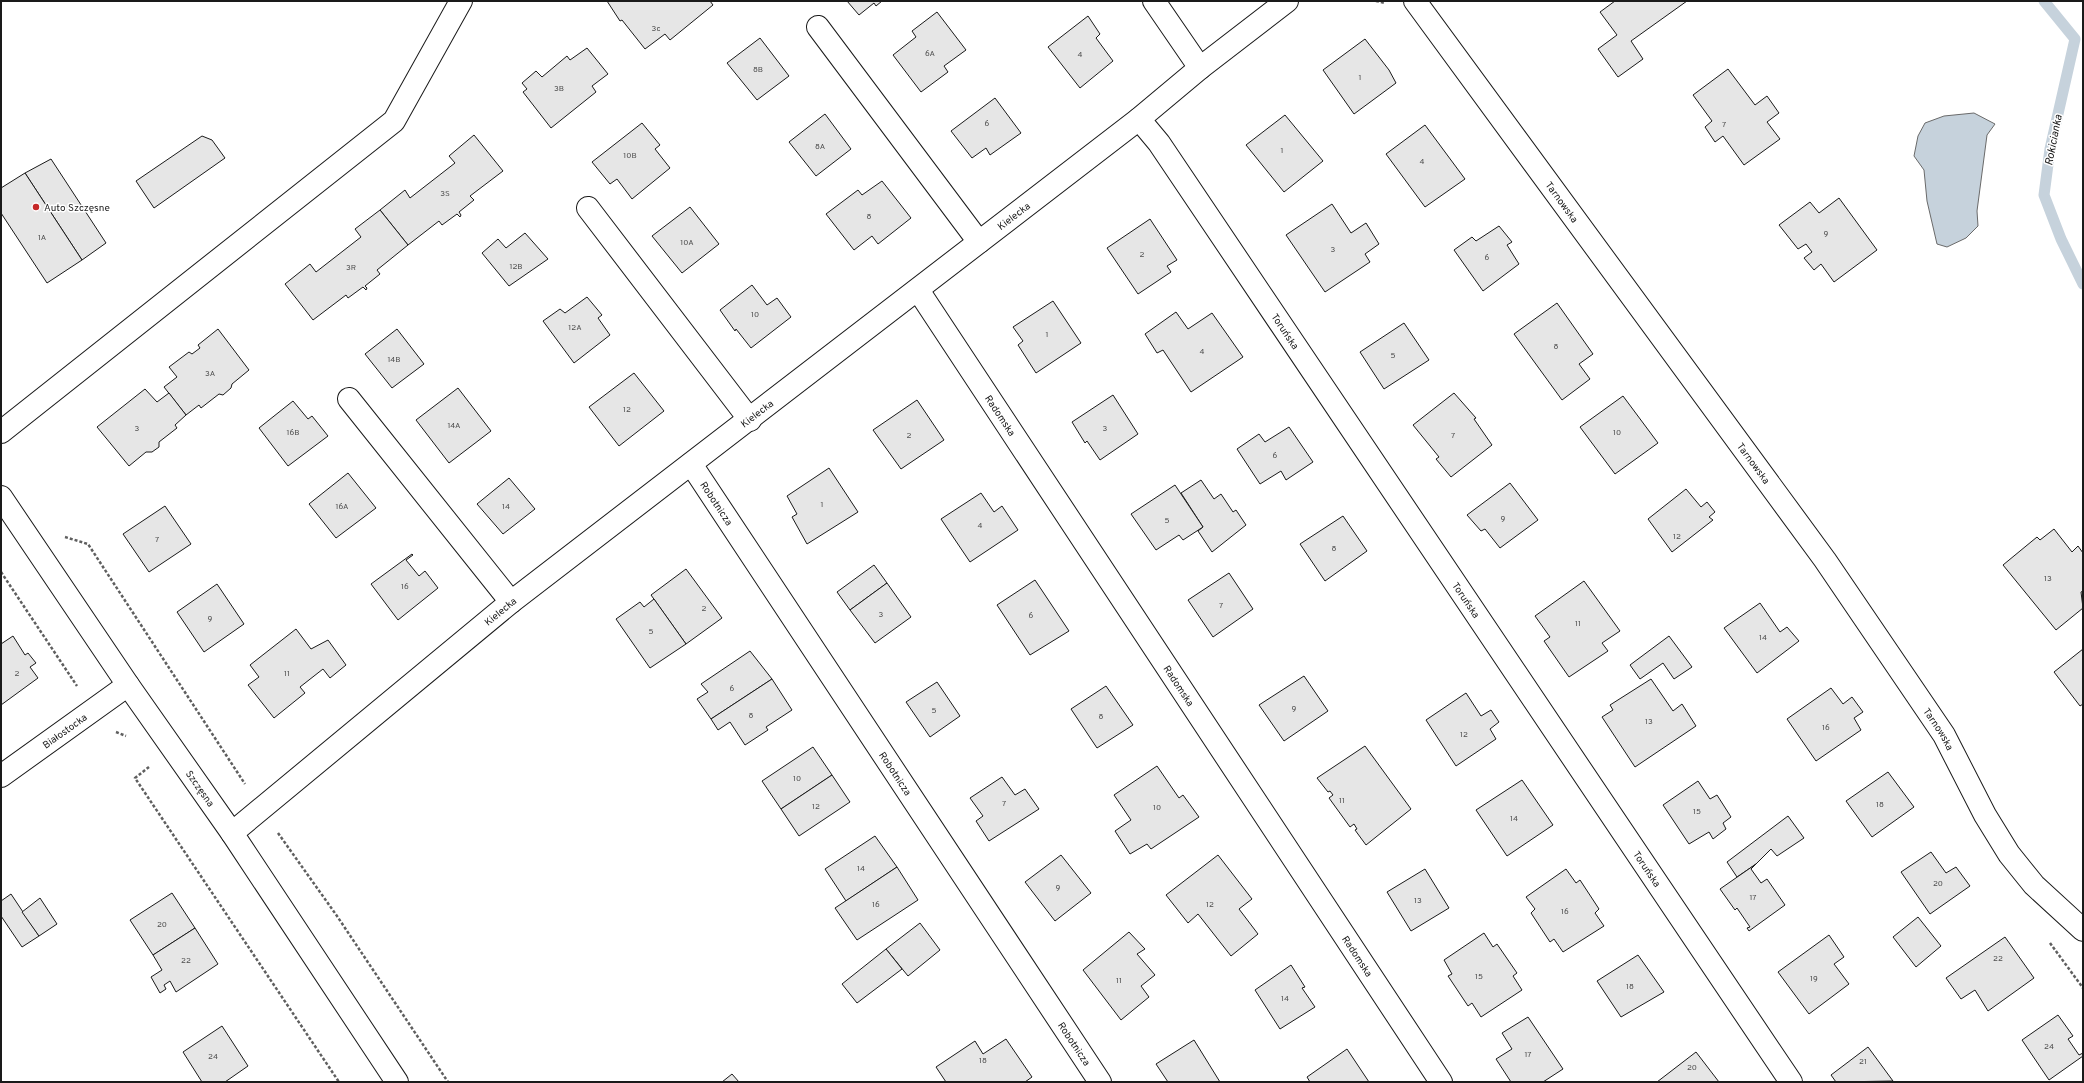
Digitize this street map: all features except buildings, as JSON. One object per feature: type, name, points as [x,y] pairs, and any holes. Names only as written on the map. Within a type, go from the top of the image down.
[{"type":"street","points":[[1,432],[394,121],[461,1]]},
{"type":"street","points":[[1154,1],[1200,68]]},
{"type":"street","name":"Kielecka","points":[[232,833],[511,602],[690,464],[750,420],[1139,119],[1200,68],[1286,1]]},
{"type":"street","name":"Tarnowska","points":[[1415,1],[1825,560],[1944,734],[1985,815],[2009,854],[2034,886],[2083,930]]},
{"type":"street","points":[[818,27],[979,242]]},
{"type":"street","name":"Toruńska","points":[[1139,119],[1164,150],[1791,1082]]},
{"type":"street","points":[[588,208],[750,420]]},
{"type":"street","name":"Radomska","points":[[918,290],[1441,1082]]},
{"type":"street","points":[[349,399],[511,602]]},
{"type":"street","name":"Robotnicza","points":[[690,464],[1100,1082]]},
{"type":"street","name":"Szczęsna","points":[[1,497],[128,685],[232,833],[397,1082]]},
{"type":"street","name":"Białostocka","points":[[1,776],[128,685]]},
{"type":"path","points":[[58,535],[88,544],[261,808],[337,916],[448,1082]]},
{"type":"path","points":[[1,572],[80,690],[65,704],[76,722]]},
{"type":"path","points":[[114,732],[131,739]]},
{"type":"path","points":[[144,761],[149,768],[135,778],[339,1082]]},
{"type":"shaded area","points":[[1974,113],[1995,124],[1987,135],[1977,211],[1978,226],[1966,238],[1947,247],[1937,244],[1927,201],[1924,170],[1914,156],[1918,136],[1925,123],[1944,116]]},
{"type":"waterway","name":"Rokicianka","points":[[2044,1],[2075,39],[2050,149],[2044,195],[2061,239],[2083,284]]},
{"type":"place","name":"Auto Szczęsne","points":[[36,207]]}]
